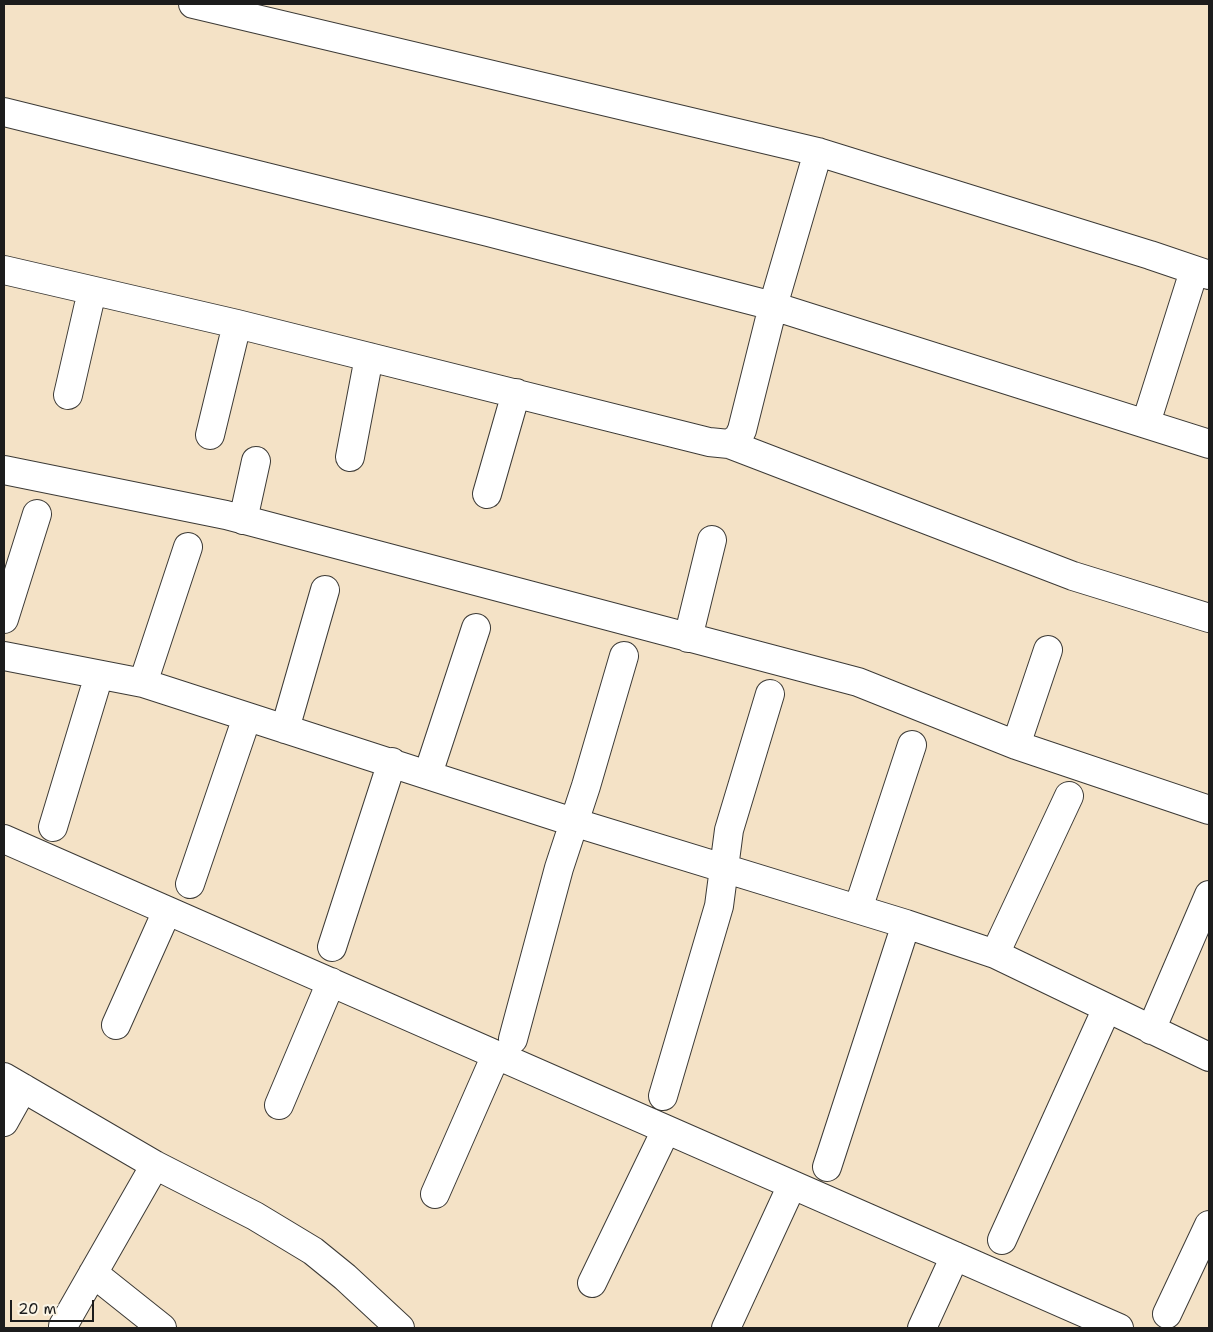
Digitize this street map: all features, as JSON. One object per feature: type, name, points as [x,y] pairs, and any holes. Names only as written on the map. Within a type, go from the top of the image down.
[{"type":"street","points":[[193,4],[818,152],[1150,255],[1202,273],[1146,423]]},
{"type":"street","points":[[4,112],[488,232],[773,306],[1209,444]]},
{"type":"street","points":[[729,444],[738,438],[742,430],[773,306],[818,152]]},
{"type":"street","points":[[4,270],[237,324],[709,442],[729,444],[1073,576],[1209,618]]},
{"type":"street","points":[[68,395],[92,291]]},
{"type":"street","points":[[210,434],[237,324]]},
{"type":"street","points":[[350,457],[369,357]]},
{"type":"street","points":[[487,494],[516,393]]},
{"type":"street","points":[[244,520],[256,461]]},
{"type":"street","points":[[4,470],[226,515],[858,682],[1016,745],[1209,810]]},
{"type":"street","points":[[4,619],[37,514]]},
{"type":"street","points":[[688,638],[712,540]]},
{"type":"street","points":[[143,683],[188,547]]},
{"type":"street","points":[[285,728],[325,590]]},
{"type":"street","points":[[428,774],[476,628]]},
{"type":"street","points":[[1016,745],[1048,650]]},
{"type":"street","points":[[4,656],[143,683],[573,822],[906,924],[995,954],[1209,1057]]},
{"type":"street","points":[[435,1194],[505,1047],[624,656]]},
{"type":"street","points":[[53,827],[100,675]]},
{"type":"street","points":[[663,1096],[718,906],[730,830],[770,694]]},
{"type":"street","points":[[190,884],[247,716]]},
{"type":"street","points":[[858,909],[912,745]]},
{"type":"street","points":[[332,947],[392,762]]},
{"type":"street","points":[[995,954],[1069,796]]},
{"type":"street","points":[[4,839],[331,982],[505,1047],[666,1130],[1119,1328]]},
{"type":"street","points":[[1151,1030],[1209,895]]},
{"type":"street","points":[[116,1025],[167,911]]},
{"type":"street","points":[[827,1167],[906,924]]},
{"type":"street","points":[[279,1105],[331,982]]},
{"type":"street","points":[[1002,1240],[1107,1008]]},
{"type":"street","points":[[4,1122],[14,1082],[155,1165],[255,1216],[313,1251],[345,1277],[400,1328]]},
{"type":"street","points":[[592,1283],[666,1130]]},
{"type":"street","points":[[63,1326],[155,1165]]},
{"type":"street","points":[[726,1328],[792,1185]]},
{"type":"street","points":[[1167,1314],[1209,1225]]},
{"type":"street","points":[[922,1328],[955,1256]]},
{"type":"street","points":[[93,1273],[162,1328]]}]
